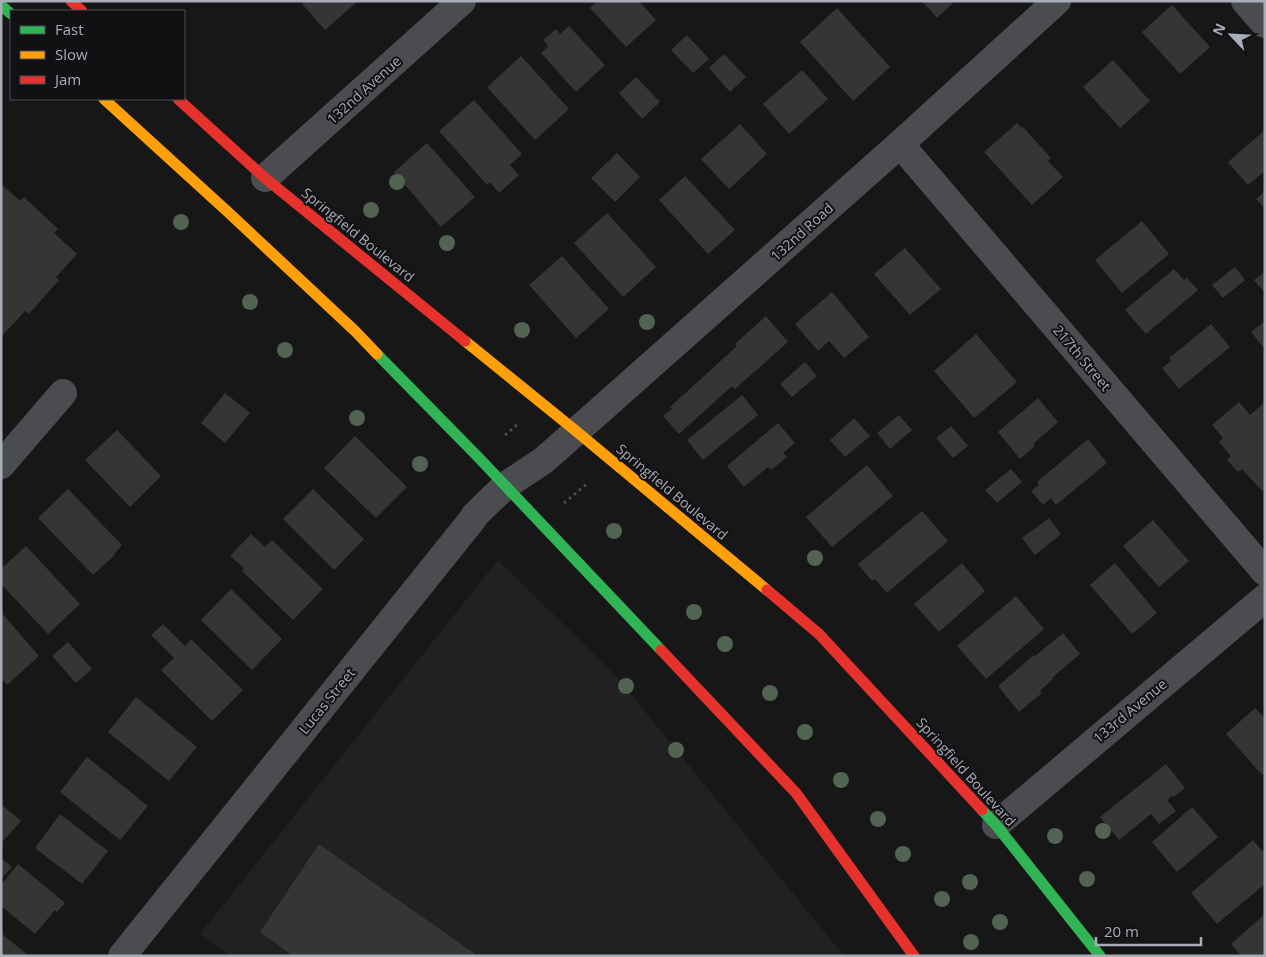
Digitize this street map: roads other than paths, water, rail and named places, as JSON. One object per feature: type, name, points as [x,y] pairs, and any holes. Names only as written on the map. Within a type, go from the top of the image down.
[{"type":"main road","points":[[71,1],[81,10]]},
{"type":"main road","points":[[105,100],[355,331],[796,792],[914,956]]},
{"type":"main road","name":"Springfield Boulevard","points":[[179,100],[265,178],[576,431],[818,634],[996,825],[1100,956]]},
{"type":"street","name":"132nd Avenue","points":[[265,178],[462,1]]},
{"type":"street","name":"132nd Road","points":[[544,460],[1058,1]]},
{"type":"street","points":[[1245,1],[1265,24]]},
{"type":"street","name":"217th Street","points":[[900,144],[1265,572]]},
{"type":"street","points":[[1,465],[63,393]]},
{"type":"street","name":"Lucas Street","points":[[136,951],[475,515],[505,486],[544,460]]},
{"type":"street","name":"133rd Avenue","points":[[996,825],[1265,598]]}]
